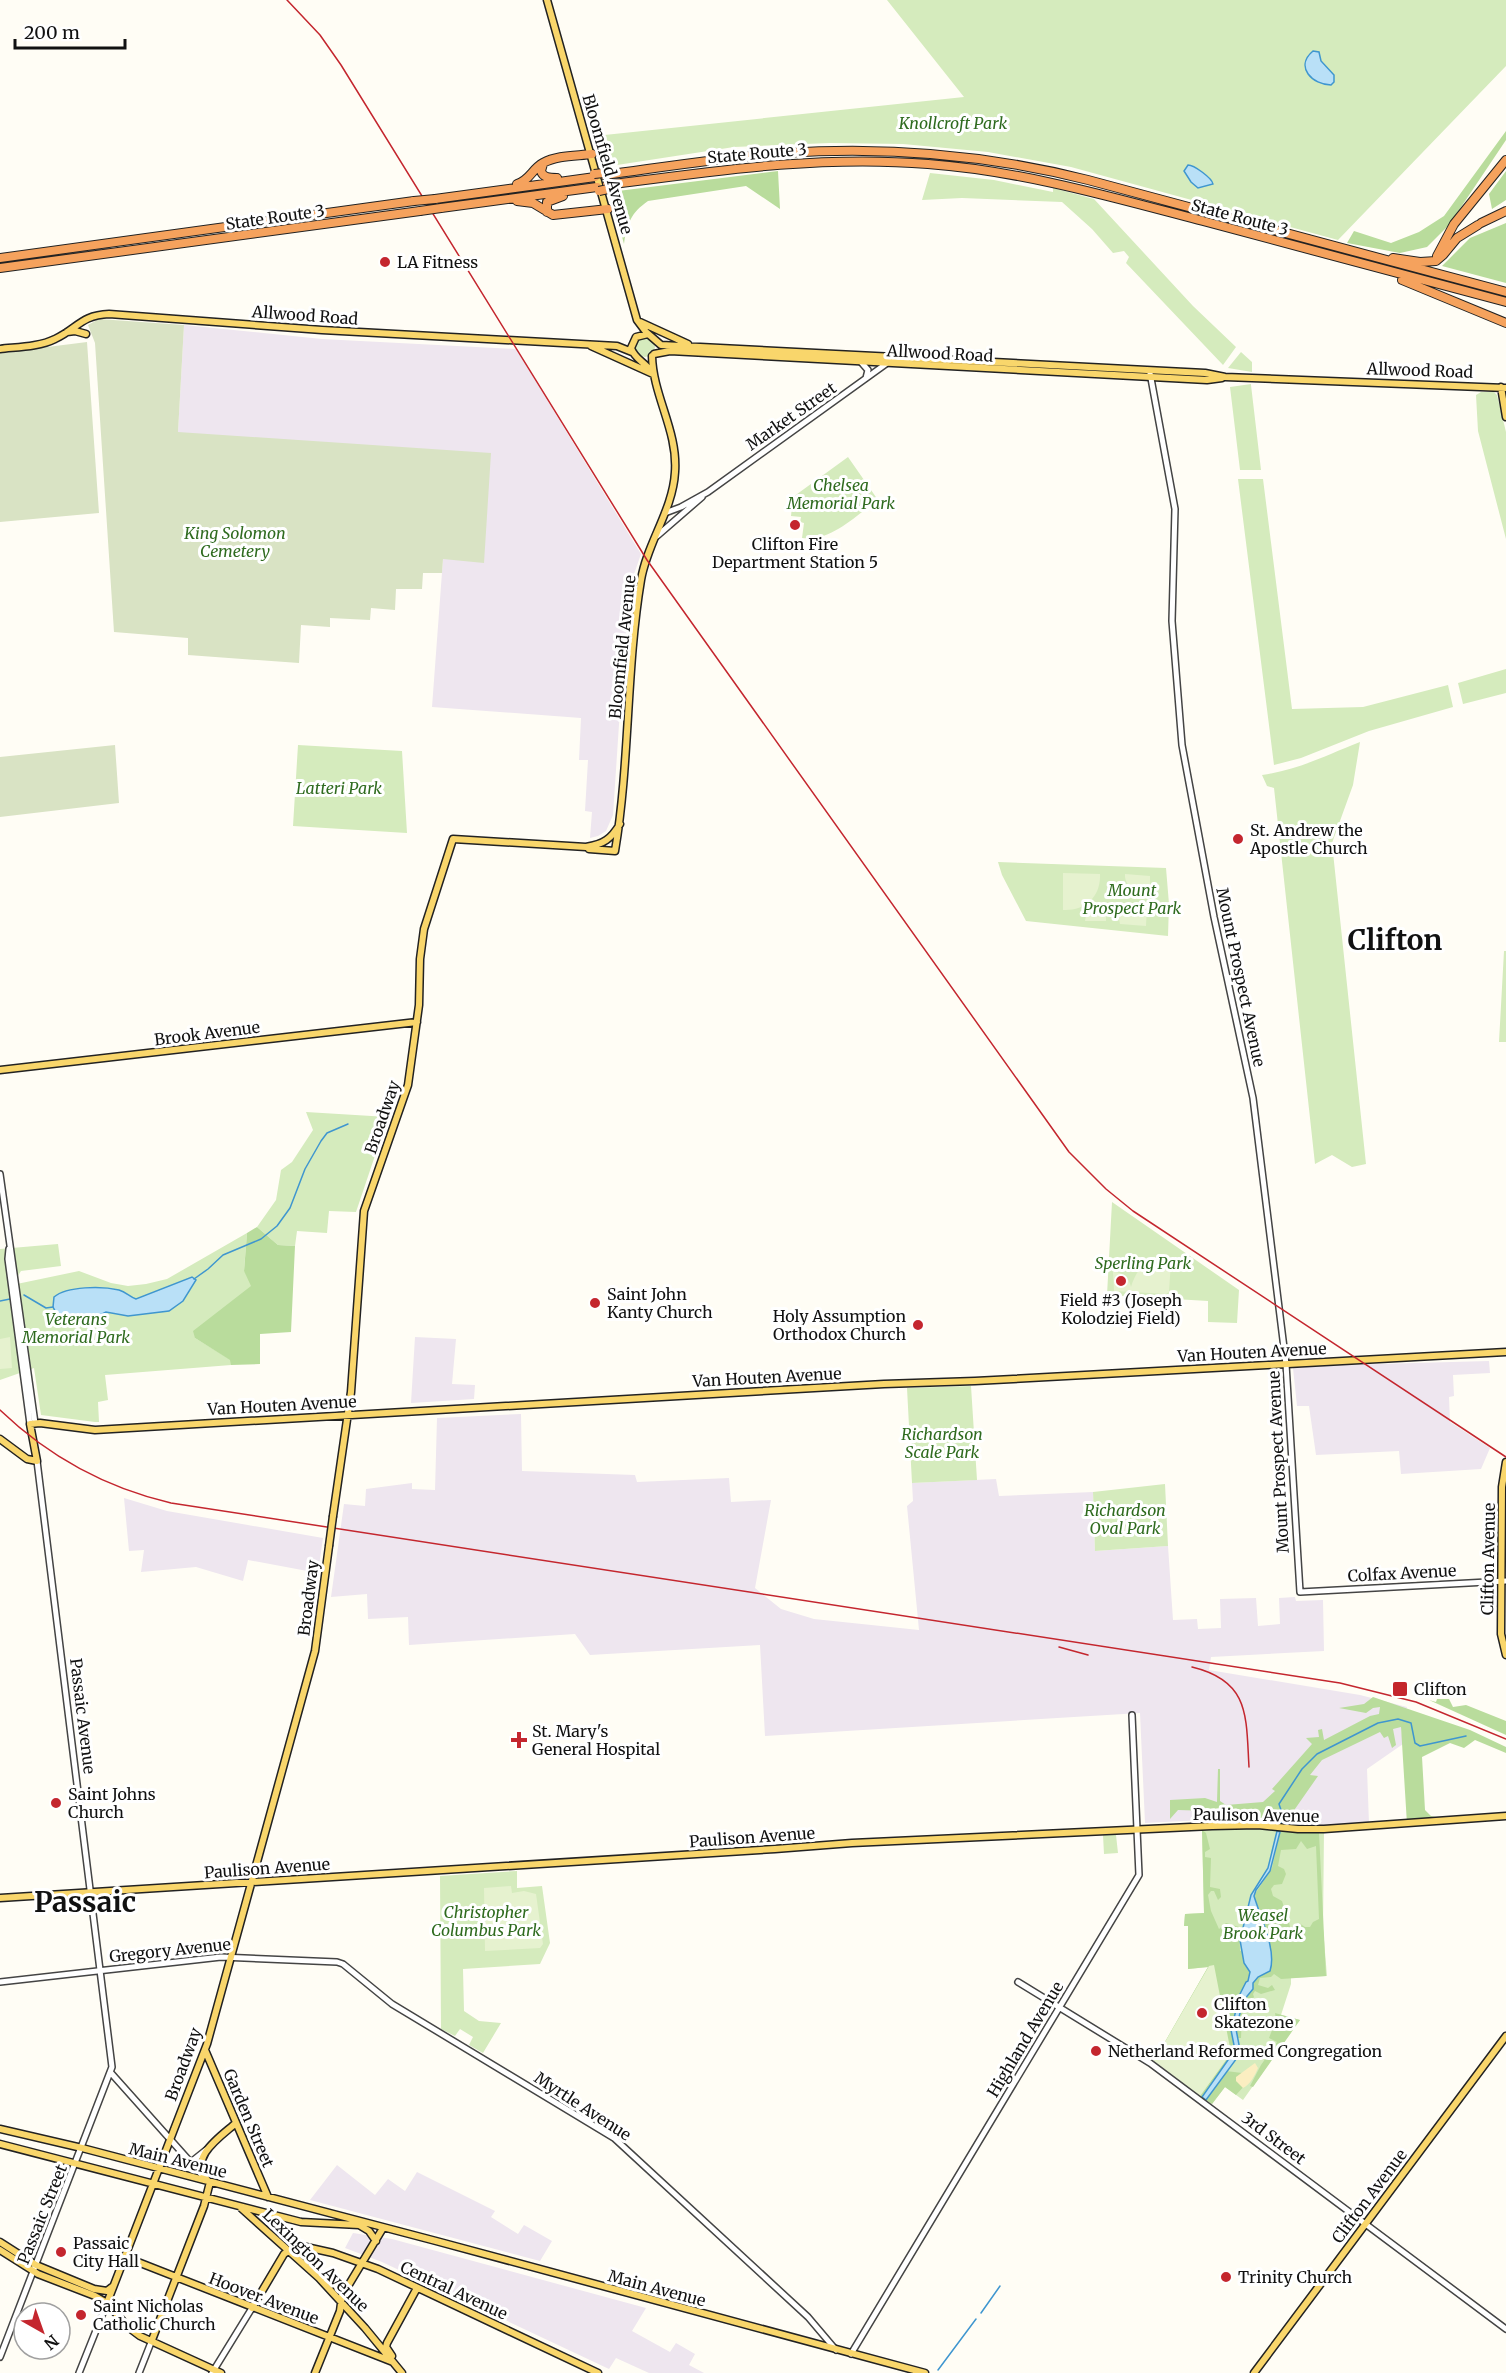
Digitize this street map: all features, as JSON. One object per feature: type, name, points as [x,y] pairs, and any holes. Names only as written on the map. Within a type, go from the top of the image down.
[{"type":"highway","name":"State Route 3","points":[[0,258],[594,175],[782,153],[842,150],[916,152],[1042,169],[1506,292]]},
{"type":"highway","points":[[492,191],[527,180],[544,163],[551,160],[592,154]]},
{"type":"highway","points":[[1426,262],[1437,257],[1449,231],[1506,160]]},
{"type":"highway","name":"State Route 3","points":[[0,268],[497,200],[598,189],[756,165],[876,161],[943,165],[1009,174],[1088,190],[1506,302]]},
{"type":"highway","points":[[544,163],[541,171],[546,177],[594,175]]},
{"type":"highway","points":[[547,212],[546,205],[550,199],[598,189]]},
{"type":"highway","points":[[497,200],[527,201],[547,212],[559,215],[608,208]]},
{"type":"highway","points":[[1197,209],[1245,219],[1386,256],[1426,262],[1439,260],[1457,238],[1506,211]]},
{"type":"highway","points":[[1359,263],[1506,323]]},
{"type":"main road","name":"Bloomfield Avenue","points":[[547,0],[608,208],[637,320],[634,339]]},
{"type":"main road","name":"Allwood Road","points":[[0,349],[48,342],[85,318],[109,314],[322,330],[617,346],[632,352]]},
{"type":"main road","name":"Bloomfield Avenue","points":[[637,320],[649,334]]},
{"type":"main road","points":[[637,320],[695,346]]},
{"type":"main road","points":[[66,332],[75,331],[86,334]]},
{"type":"main road","points":[[642,334],[649,334],[656,342],[653,355],[641,359],[632,352],[634,339],[642,334]]},
{"type":"main road","name":"Allwood Road","points":[[617,346],[634,339]]},
{"type":"main road","name":"Allwood Road","points":[[656,342],[664,346],[695,346],[1151,377],[1207,380],[1225,377]]},
{"type":"main road","points":[[588,344],[653,374]]},
{"type":"main road","name":"Allwood Road","points":[[653,355],[670,351],[861,362],[890,360],[1149,370],[1205,373],[1225,377],[1503,388]]},
{"type":"main road","name":"Bloomfield Avenue","points":[[586,847],[615,851],[620,824],[633,650],[641,578],[674,484],[674,453],[669,426],[653,374],[653,355]]},
{"type":"main road","name":"Bloomfield Avenue","points":[[641,359],[653,374]]},
{"type":"main road","points":[[1503,388],[1506,417]]},
{"type":"main road","name":"Bloomfield Avenue","points":[[419,1002],[420,959],[424,929],[453,839],[586,847],[606,842],[613,836],[620,824]]},
{"type":"main road","name":"Broadway","points":[[107,2303],[205,2050],[315,1651],[348,1414],[364,1211],[408,1084],[419,1002]]},
{"type":"main road","name":"Brook Avenue","points":[[0,1070],[417,1022]]},
{"type":"main road","name":"Van Houten Avenue","points":[[33,1423],[95,1430],[348,1414],[1506,1352]]},
{"type":"main road","name":"Passaic Avenue","points":[[33,1423],[37,1461]]},
{"type":"main road","points":[[0,1439],[27,1459],[37,1461]]},
{"type":"main road","name":"Clifton Avenue","points":[[1506,1462],[1503,1487],[1504,1581],[1501,1638],[1506,1655]]},
{"type":"main road","name":"Paulison Avenue","points":[[0,1898],[852,1843],[1258,1825],[1306,1830],[1506,1816]]},
{"type":"main road","name":"Clifton Avenue","points":[[1254,2373],[1506,2036]]},
{"type":"main road","name":"Garden Street","points":[[205,2050],[268,2197]]},
{"type":"main road","points":[[152,2340],[207,2198],[210,2182],[202,2175],[201,2161],[206,2150],[236,2123]]},
{"type":"main road","name":"Main Avenue","points":[[0,2129],[268,2197],[925,2373]]},
{"type":"main road","name":"Main Avenue","points":[[0,2144],[301,2222],[383,2228]]},
{"type":"main road","name":"Lexington Avenue","points":[[227,2202],[247,2212],[292,2248],[398,2368]]},
{"type":"main road","points":[[359,2225],[369,2231],[375,2241]]},
{"type":"main road","points":[[315,2373],[342,2296],[383,2228]]},
{"type":"main road","points":[[0,2242],[35,2268],[94,2289],[107,2291],[113,2287]]},
{"type":"main road","points":[[252,2308],[284,2254],[292,2248]]},
{"type":"main road","name":"Central Avenue","points":[[292,2248],[333,2253],[363,2263],[598,2373]]},
{"type":"main road","points":[[0,2250],[95,2296],[107,2303],[128,2326],[216,2372]]},
{"type":"main road","name":"Hoover Avenue","points":[[125,2257],[329,2338],[398,2368]]},
{"type":"main road","points":[[398,2368],[387,2348],[392,2333],[417,2288]]},
{"type":"main road","points":[[360,2323],[381,2341],[387,2339],[392,2333]]},
{"type":"street","name":"Market Street","points":[[665,513],[703,496],[866,380],[890,360]]},
{"type":"street","points":[[861,362],[868,370],[866,380]]},
{"type":"street","name":"Mount Prospect Avenue","points":[[1149,370],[1175,509],[1172,621],[1182,745],[1214,917],[1251,1085],[1286,1364],[1300,1592]]},
{"type":"street","name":"Market Street","points":[[656,536],[703,496]]},
{"type":"street","name":"Passaic Avenue","points":[[0,1174],[9,1245],[14,1258],[26,1380],[33,1423]]},
{"type":"street","name":"Passaic Avenue","points":[[37,1461],[112,2059],[111,2073],[82,2148]]},
{"type":"street","name":"Colfax Avenue","points":[[1300,1592],[1504,1581]]},
{"type":"street","name":"Highland Avenue","points":[[850,2354],[1139,1875],[1132,1714]]},
{"type":"street","name":"Gregory Avenue","points":[[0,1982],[231,1956],[344,1964]]},
{"type":"street","name":"Myrtle Avenue","points":[[344,1964],[392,2004],[614,2138],[813,2322],[836,2350]]},
{"type":"street","name":"3rd Street","points":[[1018,1982],[1150,2063],[1506,2329]]},
{"type":"street","points":[[111,2073],[202,2175]]},
{"type":"street","name":"Passaic Street","points":[[0,2357],[82,2148]]},
{"type":"street","points":[[191,2162],[206,2150]]},
{"type":"street","points":[[79,2373],[107,2303]]},
{"type":"street","points":[[216,2372],[252,2308]]},
{"type":"street","points":[[139,2373],[152,2340]]},
{"type":"shaded area","points":[[184,325],[322,339],[516,349],[641,554],[633,577],[624,649],[613,815],[606,831],[590,838],[592,812],[585,811],[588,760],[579,760],[581,718],[432,707],[443,559],[178,432]]},
{"type":"shaded area","points":[[415,1337],[456,1339],[452,1384],[475,1385],[474,1399],[411,1403]]},
{"type":"shaded area","points":[[1489,1361],[1490,1373],[1453,1375],[1454,1396],[1449,1397],[1450,1422],[1490,1448],[1481,1469],[1401,1474],[1399,1451],[1316,1455],[1309,1406],[1297,1406],[1293,1368]]},
{"type":"shaded area","points":[[521,1414],[522,1471],[635,1475],[637,1482],[729,1478],[731,1502],[771,1500],[755,1588],[781,1609],[814,1619],[919,1630],[907,1506],[913,1501],[912,1483],[996,1479],[999,1496],[1093,1492],[1095,1551],[1168,1546],[1173,1620],[1197,1619],[1198,1629],[1221,1628],[1220,1599],[1256,1598],[1258,1626],[1280,1624],[1279,1598],[1295,1597],[1296,1601],[1323,1600],[1324,1651],[1211,1657],[1209,1670],[1360,1695],[1407,1707],[1401,1728],[1403,1744],[1367,1769],[1369,1823],[1305,1827],[1287,1825],[1288,1820],[1263,1817],[1145,1823],[1140,1713],[765,1736],[760,1645],[590,1655],[575,1634],[409,1645],[408,1617],[368,1619],[367,1594],[331,1597],[344,1504],[365,1506],[366,1489],[412,1483],[412,1489],[435,1490],[437,1418]]},
{"type":"shaded area","points":[[124,1498],[167,1511],[323,1538],[318,1573],[248,1560],[243,1581],[196,1567],[141,1572],[144,1550],[129,1551]]},
{"type":"shaded area","points":[[337,2165],[375,2195],[388,2179],[405,2191],[417,2172],[495,2211],[491,2217],[518,2234],[524,2225],[552,2241],[540,2261],[310,2200]]},
{"type":"shaded area","points":[[353,2233],[392,2239],[646,2308],[632,2331],[670,2352],[676,2343],[695,2354],[689,2365],[704,2373],[649,2373],[616,2358],[609,2369],[382,2262],[345,2248]]},
{"type":"green space","name":"Knollcroft Park","points":[[887,0],[1506,0],[1506,66],[1338,240],[1071,167],[988,152],[903,144],[830,143],[734,147],[604,167],[595,136],[964,97]]},
{"type":"green space","points":[[1506,131],[1506,140],[1449,225],[1427,247],[1400,253],[1347,243],[1354,231],[1391,243],[1419,232],[1444,216]]},
{"type":"green space","points":[[778,171],[780,209],[746,186],[648,201],[631,219],[624,244],[610,192]]},
{"type":"green space","points":[[1506,171],[1506,200],[1492,209],[1489,194]]},
{"type":"green space","points":[[930,173],[994,180],[1053,192],[1053,188],[1094,199],[1193,306],[1236,347],[1223,365],[1126,263],[1129,257],[1124,251],[1113,253],[1092,229],[1062,202],[962,198],[922,200]]},
{"type":"green space","points":[[1506,223],[1506,283],[1442,266],[1470,238]]},
{"type":"green space","name":"King Solomon Cemetery","points":[[99,319],[184,325],[178,432],[491,453],[484,563],[443,559],[442,573],[423,573],[422,589],[396,589],[395,610],[371,608],[370,620],[330,618],[330,627],[301,625],[299,663],[188,655],[188,638],[114,632],[95,343],[88,325]]},
{"type":"green space","points":[[645,337],[652,340],[655,347],[652,354],[645,357],[638,354],[635,347],[638,340]]},
{"type":"green space","points":[[87,342],[99,513],[0,522],[0,353]]},
{"type":"green space","points":[[1241,352],[1252,362],[1252,372],[1228,368]]},
{"type":"green space","points":[[1251,384],[1261,470],[1240,470],[1230,387]]},
{"type":"green space","points":[[1481,392],[1494,392],[1497,395],[1506,432],[1506,539],[1478,431],[1476,395]]},
{"type":"green space","name":"Chelsea Memorial Park","points":[[848,457],[878,500],[833,532],[813,538],[802,538],[804,523],[800,522],[801,517],[791,516],[793,497]]},
{"type":"green space","points":[[1238,479],[1263,479],[1292,709],[1363,707],[1448,685],[1453,707],[1369,731],[1301,758],[1274,765]]},
{"type":"green space","points":[[1506,669],[1506,693],[1463,704],[1458,683]]},
{"type":"green space","points":[[1360,742],[1353,785],[1332,843],[1366,1164],[1352,1167],[1332,1155],[1315,1164],[1274,788],[1267,786],[1262,775],[1301,766]]},
{"type":"green space","points":[[115,745],[119,803],[0,817],[0,757]]},
{"type":"green space","name":"Latteri Park","points":[[298,745],[402,751],[407,833],[293,826]]},
{"type":"green space","name":"Mount Prospect Park","points":[[998,862],[1166,868],[1169,904],[1168,936],[1026,921],[1002,875]]},
{"type":"green space","points":[[1063,873],[1100,874],[1095,896],[1085,905],[1063,910]]},
{"type":"green space","points":[[1125,874],[1150,876],[1150,894],[1129,886]]},
{"type":"green space","points":[[1098,902],[1106,905],[1106,921],[1085,921],[1087,910]]},
{"type":"green space","points":[[1137,902],[1147,904],[1146,926],[1120,924],[1119,919],[1123,908]]},
{"type":"green space","points":[[1504,951],[1506,951],[1506,1042],[1499,1042]]},
{"type":"green space","points":[[306,1112],[388,1117],[356,1212],[329,1211],[327,1233],[297,1231],[295,1246],[278,1245],[257,1227],[276,1200],[281,1170],[292,1162],[313,1130]]},
{"type":"green space","name":"Sperling Park","points":[[1112,1202],[1239,1290],[1237,1323],[1208,1322],[1208,1301],[1107,1295]]},
{"type":"green space","points":[[257,1227],[278,1245],[295,1246],[291,1332],[260,1334],[260,1364],[231,1365],[230,1360],[195,1338],[193,1331],[251,1286],[244,1271],[247,1233]]},
{"type":"green space","name":"Veterans Memorial Park","points":[[247,1233],[244,1270],[252,1286],[195,1338],[231,1360],[231,1365],[105,1375],[108,1400],[98,1402],[99,1422],[41,1415],[34,1368],[0,1380],[0,1249],[58,1244],[61,1266],[21,1271],[12,1285],[79,1271],[111,1283],[128,1286],[167,1279]]},
{"type":"green space","points":[[1163,1257],[1171,1258],[1169,1292],[1166,1294],[1114,1291],[1113,1272],[1125,1276],[1131,1287],[1146,1263]]},
{"type":"green space","points":[[10,1337],[12,1368],[0,1369],[0,1339]]},
{"type":"green space","name":"Richardson Scale Park","points":[[971,1386],[977,1480],[912,1483],[907,1388]]},
{"type":"green space","name":"Richardson Oval Park","points":[[1165,1484],[1168,1546],[1095,1551],[1093,1492]]},
{"type":"green space","points":[[1373,1697],[1470,1730],[1506,1747],[1506,1753],[1475,1740],[1464,1748],[1450,1743],[1422,1757],[1425,1810],[1431,1816],[1449,1820],[1407,1824],[1401,1727],[1393,1729],[1396,1745],[1392,1748],[1388,1736],[1384,1738],[1380,1732],[1322,1760],[1310,1775],[1318,1776],[1288,1819],[1286,1828],[1212,1823],[1211,1811],[1178,1810],[1170,1819],[1170,1800],[1205,1798],[1217,1802],[1218,1769],[1220,1769],[1220,1801],[1226,1805],[1263,1802],[1275,1791],[1272,1789],[1312,1744],[1306,1738],[1319,1737],[1318,1730],[1322,1729],[1324,1740],[1370,1716],[1379,1714],[1380,1707],[1373,1708],[1366,1713],[1339,1708],[1364,1704]]},
{"type":"green space","points":[[1437,1699],[1449,1699],[1453,1707],[1466,1705],[1506,1721],[1506,1735],[1429,1700],[1436,1702]]},
{"type":"green space","name":"Weasel Brook Park","points":[[1258,1825],[1324,1829],[1323,1928],[1327,1976],[1291,1978],[1281,2015],[1300,2020],[1243,2100],[1225,2087],[1212,2104],[1154,2061],[1208,1967],[1188,1969],[1188,1926],[1184,1926],[1185,1914],[1204,1913],[1202,1830]]},
{"type":"green space","points":[[1202,1830],[1206,1833],[1210,1849],[1205,1852],[1205,1857],[1211,1858],[1210,1887],[1220,1889],[1221,1897],[1218,1900],[1214,1891],[1208,1895],[1211,1911],[1219,1929],[1226,1923],[1239,1927],[1240,1951],[1269,1945],[1255,1894],[1272,1868],[1280,1832],[1319,1833],[1326,1976],[1281,1979],[1274,1974],[1271,1977],[1260,1978],[1258,1985],[1268,1988],[1272,1985],[1275,1990],[1261,1994],[1255,1991],[1253,1994],[1254,1997],[1242,2014],[1241,2038],[1236,2038],[1238,2044],[1226,2071],[1242,2073],[1245,2085],[1236,2095],[1225,2087],[1212,2104],[1200,2096],[1231,2053],[1154,2061],[1208,1967],[1188,1969],[1188,1926],[1184,1926],[1185,1914],[1204,1913]],"holes":[[[1301,1841],[1307,1849],[1316,1846],[1319,1919],[1310,1927],[1299,1923],[1290,1927],[1288,1918],[1281,1918],[1284,1907],[1282,1901],[1273,1896],[1271,1889],[1274,1885],[1282,1884],[1286,1874],[1284,1869],[1278,1866],[1281,1850],[1296,1849]]]},
{"type":"green space","points":[[1103,1835],[1116,1835],[1118,1853],[1104,1854]]},
{"type":"green space","name":"Christopher Columbus Park","points":[[517,1871],[517,1888],[542,1886],[550,1943],[540,1964],[463,1969],[464,2011],[479,2021],[501,2023],[483,2053],[469,2045],[473,2037],[460,2029],[455,2036],[441,2029],[440,1876]]},
{"type":"green space","points":[[511,1886],[512,1893],[524,1891],[536,1894],[543,1944],[540,1948],[485,1951],[484,1888]]},
{"type":"green space","name":"Clifton Skatezone","points":[[1214,1965],[1231,2053],[1200,2096],[1154,2061],[1209,1966]]},
{"type":"green space","points":[[1275,2013],[1300,2020],[1253,2087],[1250,2086],[1261,2065],[1277,2042],[1269,2038],[1276,2020]]},
{"type":"sand","points":[[1255,2063],[1257,2071],[1243,2088],[1236,2081],[1236,2077]]},
{"type":"water","points":[[1313,51],[1319,52],[1321,61],[1334,75],[1334,82],[1331,85],[1318,82],[1308,74],[1305,63]]},
{"type":"water","points":[[1188,165],[1210,178],[1213,184],[1198,188],[1184,171]]},
{"type":"water","points":[[192,1277],[196,1280],[183,1301],[169,1311],[128,1316],[106,1312],[96,1317],[59,1318],[53,1307],[54,1297],[67,1291],[85,1288],[112,1289],[136,1299]]},
{"type":"water","points":[[1277,1831],[1280,1832],[1270,1871],[1254,1896],[1270,1943],[1272,1963],[1270,1971],[1258,1977],[1253,1983],[1253,1989],[1243,2001],[1236,2029],[1240,2050],[1237,2058],[1206,2100],[1202,2097],[1235,2050],[1231,2030],[1240,1994],[1248,1981],[1250,1972],[1244,1963],[1240,1940],[1251,1895],[1268,1868]]},
{"type":"waterway","points":[[194,1279],[223,1255],[261,1239],[277,1226],[290,1208],[305,1169],[321,1141],[327,1133],[348,1124]]},
{"type":"waterway","points":[[24,1295],[46,1308],[53,1307]]},
{"type":"waterway","points":[[0,1301],[10,1299]]},
{"type":"waterway","points":[[1281,1823],[1283,1816],[1279,1804],[1302,1769],[1317,1754],[1378,1723],[1398,1719],[1411,1723],[1415,1743],[1420,1746],[1466,1736]]},
{"type":"waterway","points":[[981,2313],[1000,2286]]},
{"type":"waterway","points":[[938,2370],[976,2319]]},
{"type":"railway","points":[[287,0],[320,35],[341,65],[647,560],[1069,1152],[1106,1189],[1133,1211],[1506,1457]]},
{"type":"railway","points":[[0,1410],[38,1442],[80,1468],[124,1489],[171,1503],[1340,1683],[1416,1702],[1506,1739]]},
{"type":"railway","points":[[1059,1647],[1088,1655]]},
{"type":"railway","points":[[1192,1667],[1211,1673],[1225,1681],[1235,1691],[1245,1717],[1249,1767]]},
{"type":"place","name":"LA Fitness","points":[[385,262]]},
{"type":"place","name":"Clifton Fire Department Station 5","points":[[795,525]]},
{"type":"place","name":"St. Andrew the Apostle Church","points":[[1238,839]]},
{"type":"place","name":"Field #3 (Joseph Kolodziej Field)","points":[[1121,1281]]},
{"type":"place","name":"Saint John Kanty Church","points":[[595,1303]]},
{"type":"place","name":"Holy Assumption Orthodox Church","points":[[918,1325]]},
{"type":"place","name":"Clifton","points":[[1400,1689]]},
{"type":"place","name":"St. Mary's General Hospital","points":[[519,1740]]},
{"type":"place","name":"Saint Johns Church","points":[[56,1803]]},
{"type":"place","name":"Clifton Skatezone","points":[[1202,2013]]},
{"type":"place","name":"Netherland Reformed Congregation","points":[[1096,2051]]},
{"type":"place","name":"Passaic City Hall","points":[[61,2252]]},
{"type":"place","name":"Trinity Church","points":[[1226,2277]]},
{"type":"place","name":"Saint Nicholas Catholic Church","points":[[81,2315]]},
{"type":"district","name":"Clifton","points":[[1395,940]]},
{"type":"district","name":"Passaic","points":[[85,1902]]}]
